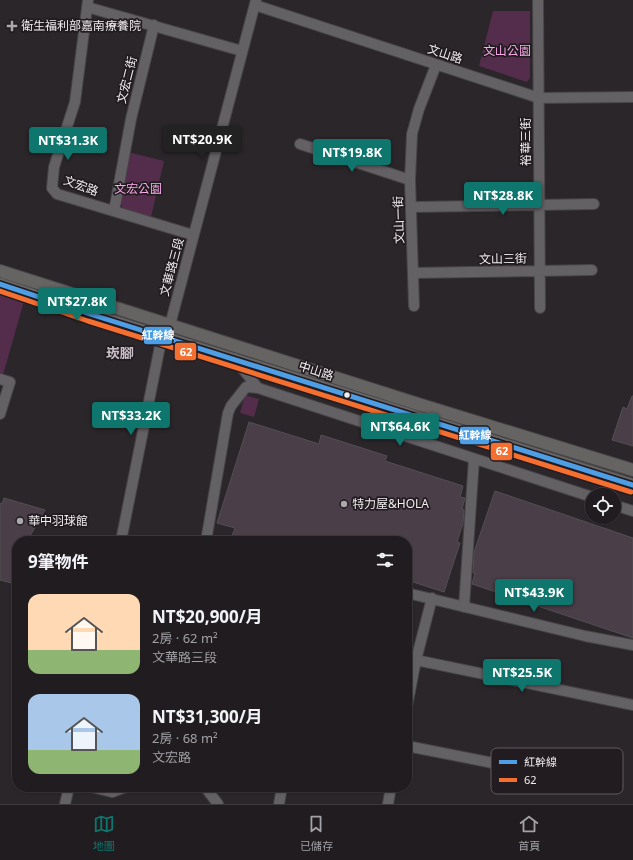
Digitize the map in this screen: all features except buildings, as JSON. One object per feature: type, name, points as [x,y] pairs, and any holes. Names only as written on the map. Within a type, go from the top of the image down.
[{"type":"main road","name":"中山路","points":[[0,271],[418,404],[633,470]]},
{"type":"main road","name":"中山路","points":[[0,284],[633,486]]},
{"type":"street","name":"裕華三街","points":[[538,0],[540,308]]},
{"type":"street","name":"文山路","points":[[255,3],[436,65],[539,98],[633,98]]},
{"type":"street","name":"文華路三段","points":[[122,536],[162,336],[170,325],[255,3]]},
{"type":"street","points":[[87,4],[242,51]]},
{"type":"street","name":"文宏路","points":[[87,4],[75,102],[54,167],[52,188],[57,194],[193,235]]},
{"type":"street","name":"文宏二街","points":[[114,211],[131,119],[154,25]]},
{"type":"street","name":"文山一街","points":[[414,306],[410,180],[412,134],[419,109],[436,65]]},
{"type":"street","points":[[300,144],[410,180]]},
{"type":"street","points":[[412,207],[594,204]]},
{"type":"street","name":"文山三街","points":[[413,273],[592,270]]},
{"type":"street","points":[[234,358],[258,388]]},
{"type":"street","points":[[0,379],[10,382],[0,414]]},
{"type":"street","points":[[207,536],[228,413],[231,406],[246,387],[258,388],[585,495]]},
{"type":"street","points":[[464,607],[474,459]]},
{"type":"street","points":[[621,507],[633,511]]},
{"type":"street","points":[[412,594],[586,636],[633,645]]},
{"type":"street","points":[[412,680],[432,598]]},
{"type":"street","points":[[416,660],[633,704]]},
{"type":"street","points":[[412,747],[491,763]]},
{"type":"street","points":[[65,804],[68,792]]},
{"type":"street","points":[[210,792],[218,804]]},
{"type":"street","points":[[279,804],[281,792]]},
{"type":"street","points":[[388,804],[390,792]]},
{"type":"green space","name":"文山公園","points":[[493,11],[530,11],[530,78],[527,82],[479,66]]},
{"type":"green space","name":"文宏公園","points":[[128,152],[164,161],[151,217],[123,209],[118,195]]},
{"type":"green space","points":[[0,292],[24,301],[3,375],[0,374]]},
{"type":"green space","points":[[245,395],[259,399],[254,417],[240,413]]},
{"type":"transit line","name":"紅幹線","points":[[0,284],[90,314],[633,485]]},
{"type":"transit line","name":"62","points":[[0,291],[88,321],[631,492]]},
{"type":"place","name":"衛生福利部嘉南療養院","points":[[12,26]]},
{"type":"place","name":"特力屋&HOLA","points":[[344,504]]},
{"type":"place","name":"華中羽球館","points":[[20,521]]},
{"type":"district","name":"崁腳","points":[[120,353]]}]
